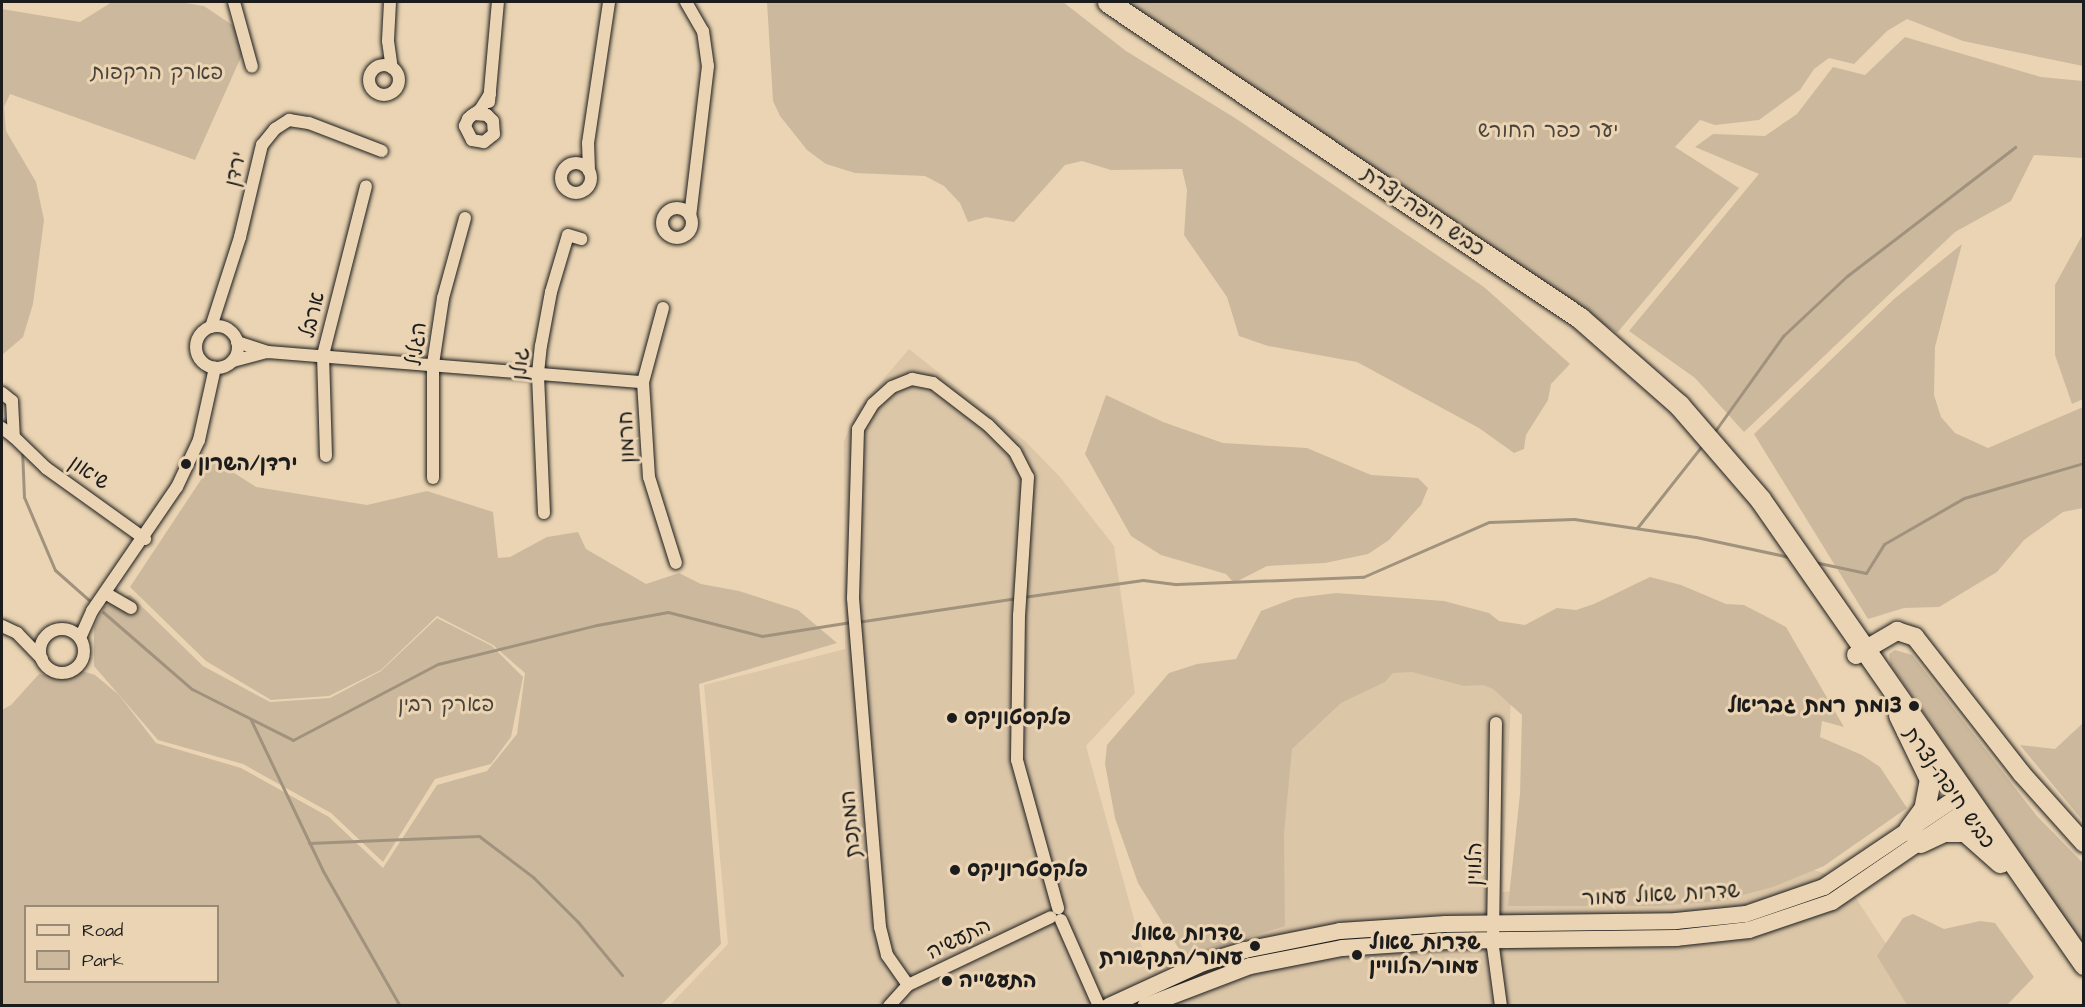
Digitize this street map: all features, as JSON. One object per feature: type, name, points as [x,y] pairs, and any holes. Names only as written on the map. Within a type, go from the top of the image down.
[{"type":"highway","name":"כביש חיפה-נצרת","points":[[1108,2],[1580,318],[1679,405],[1760,499],[1963,802],[2000,862],[2084,978]]},
{"type":"highway","name":"כביש חיפה-נצרת","points":[[1860,651],[1899,716],[2084,963]]},
{"type":"highway","points":[[1899,716],[1930,779],[1924,809],[1915,836],[1944,831],[1965,831],[2000,862]]},
{"type":"main road","points":[[1860,651],[1897,631],[1915,637],[2022,774],[2084,843]]},
{"type":"street","points":[[234,2],[252,67]]},
{"type":"street","points":[[388,40],[370,75],[371,87],[384,95],[398,87],[398,74],[392,68],[388,40],[390,2]]},
{"type":"street","points":[[490,94],[465,126],[469,138],[476,142],[491,138],[495,126],[491,118],[490,94],[498,2]]},
{"type":"street","points":[[588,143],[561,176],[562,184],[571,192],[587,188],[588,143],[609,2]]},
{"type":"street","points":[[686,2],[703,31],[708,66],[692,184],[688,233],[676,238],[663,229],[663,218],[676,208],[692,184]]},
{"type":"street","points":[[375,69],[392,68]]},
{"type":"street","points":[[474,114],[491,118]]},
{"type":"street","name":"ירדן","points":[[211,327],[222,299],[262,145],[275,129],[289,120],[309,123],[382,151]]},
{"type":"street","points":[[573,164],[583,165],[589,171]]},
{"type":"street","name":"ארבל","points":[[326,456],[322,355],[366,186]]},
{"type":"street","points":[[676,208],[690,216]]},
{"type":"street","name":"הגליל","points":[[433,478],[433,364],[443,298],[465,218]]},
{"type":"street","name":"גולן","points":[[544,513],[538,373],[551,291],[568,235],[581,239]]},
{"type":"street","name":"ירדן","points":[[222,299],[234,337]]},
{"type":"street","name":"חרמון","points":[[663,308],[643,382],[649,477],[676,563]]},
{"type":"street","points":[[268,352],[211,327],[203,332],[195,346],[203,362],[215,368],[268,352],[643,382]]},
{"type":"street","points":[[233,361],[234,337]]},
{"type":"street","points":[[2,626],[17,633],[51,670],[72,670],[84,654],[80,638],[92,611],[145,539],[177,487],[199,440],[215,368]]},
{"type":"street","name":"המתכת","points":[[908,985],[887,955],[880,927],[853,598],[858,429],[873,404],[892,387],[912,379],[933,383],[1015,452],[1028,477],[1019,626],[1017,760],[1057,915],[1099,1005]]},
{"type":"street","points":[[2,393],[12,401],[14,437]]},
{"type":"street","name":"שיאון","points":[[2,428],[46,468],[145,539]]},
{"type":"street","points":[[105,593],[131,608]]},
{"type":"street","points":[[17,633],[47,634],[64,629],[92,611]]},
{"type":"street","points":[[64,629],[80,638]]},
{"type":"street","points":[[42,659],[41,645],[47,634]]},
{"type":"street","name":"הלווין","points":[[1496,723],[1493,932],[1501,1005]]},
{"type":"street","name":"שדרות שאול עמור","points":[[1109,1005],[1203,963],[1290,940],[1340,931],[1493,932],[1677,938],[1749,930],[1832,902],[1915,836],[1963,802]]},
{"type":"street","name":"התעשיה","points":[[889,1005],[908,985],[1057,915]]},
{"type":"street","name":"שדרות שאול עמור","points":[[1145,1005],[1209,978],[1293,956],[1342,948],[1493,932]]},
{"type":"shaded area","points":[[909,349],[1026,442],[1060,477],[1114,546],[1135,693],[1086,746],[1149,973],[1268,918],[1279,739],[1361,676],[1436,651],[1512,676],[1502,892],[1659,880],[1781,859],[1844,880],[1927,1006],[669,1006],[728,944],[704,685],[845,649],[844,441],[858,409]]},
{"type":"green space","name":"פארק הרקפות","points":[[112,2],[179,2],[204,6],[250,37],[195,160],[10,94],[4,107],[6,131],[36,182],[44,220],[33,304],[23,337],[2,355],[2,9],[80,22]]},
{"type":"green space","points":[[767,2],[1063,2],[1126,51],[1235,118],[1484,287],[1570,364],[1551,384],[1548,400],[1526,435],[1524,449],[1514,453],[1479,428],[1357,362],[1268,346],[1239,336],[1227,297],[1184,235],[1187,190],[1182,169],[1111,170],[1082,161],[1065,165],[1014,222],[986,217],[968,222],[960,203],[944,186],[925,176],[855,173],[826,164],[807,150],[780,116],[773,101]]},
{"type":"green space","name":"יער כפר החורש","points":[[1126,2],[2083,2],[2083,66],[1963,41],[1907,19],[1887,31],[1854,64],[1829,58],[1814,69],[1800,90],[1759,120],[1715,125],[1700,120],[1675,147],[1739,188],[1617,333]]},
{"type":"green space","points":[[1905,37],[2041,77],[2083,81],[2083,158],[2034,155],[2011,201],[1955,232],[1744,432],[1695,378],[1629,331],[1759,174],[1695,147],[1713,134],[1765,136],[1797,114],[1833,67],[1865,75]]},
{"type":"green space","points":[[2083,234],[2083,399],[2072,404],[2055,355],[2055,285]]},
{"type":"green space","points":[[1962,244],[1935,347],[1934,395],[1941,417],[1955,433],[1988,448],[2083,407],[2083,508],[2063,512],[2024,540],[1997,572],[1939,607],[1904,608],[1868,619],[1754,434],[1894,299]]},
{"type":"green space","points":[[1106,395],[1163,422],[1223,443],[1307,448],[1371,475],[1418,478],[1428,488],[1421,505],[1389,540],[1368,554],[1325,563],[1267,566],[1234,583],[1226,574],[1161,555],[1131,536],[1085,454]]},
{"type":"green space","points":[[214,460],[256,487],[367,505],[427,491],[493,512],[498,558],[510,557],[547,537],[578,532],[586,549],[646,584],[679,573],[701,584],[739,591],[798,610],[837,643],[699,684],[721,944],[661,1005],[2,1005],[2,710],[11,705],[39,674],[66,679],[82,671],[95,675],[119,695],[156,743],[241,768],[329,817],[383,868],[437,785],[487,771],[517,734],[525,673],[493,645],[437,616],[381,670],[329,696],[271,700],[206,661],[130,587]]},
{"type":"green space","points":[[1650,577],[1681,585],[1726,604],[1744,605],[1786,627],[1844,727],[1822,721],[1820,737],[1862,755],[1880,767],[1907,808],[1824,866],[1773,887],[1720,901],[1658,906],[1508,906],[1520,794],[1522,715],[1493,689],[1483,685],[1464,686],[1412,672],[1393,673],[1385,682],[1341,703],[1292,749],[1284,834],[1285,926],[1184,957],[1138,883],[1115,818],[1105,764],[1107,745],[1169,673],[1197,664],[1236,659],[1261,611],[1295,598],[1336,593],[1444,601],[1489,613],[1499,621],[1525,625],[1557,608],[1576,610],[1594,604]]},
{"type":"green space","name":"פארק רבין","points":[[130,595],[203,666],[270,702],[330,698],[381,671],[437,618],[492,646],[523,677],[511,737],[491,764],[435,779],[383,862],[331,813],[243,764],[158,740],[94,666],[94,627],[104,607]]},
{"type":"green space","points":[[1895,650],[1912,655],[2037,816],[2083,863],[2083,945],[1890,664],[1889,654]]},
{"type":"green space","points":[[2083,723],[2083,821],[2020,745],[2055,749]]},
{"type":"green space","points":[[1913,914],[1944,929],[1980,921],[1995,923],[2034,977],[2007,1005],[1907,1005],[1877,956],[1903,918]]},
{"type":"waterway","points":[[1715,431],[1783,336],[1847,276],[2015,147]]},
{"type":"waterway","points":[[1637,528],[1701,447]]},
{"type":"waterway","points":[[22,449],[24,497],[55,570],[89,600]]},
{"type":"waterway","points":[[1814,562],[1866,573],[1884,544],[1964,498],[2084,463]]},
{"type":"waterway","points":[[1023,597],[1143,580],[1177,584],[1363,577],[1489,522],[1574,519],[1696,537],[1789,557]]},
{"type":"waterway","points":[[857,622],[1017,598]]},
{"type":"waterway","points":[[103,612],[192,689],[293,740],[438,664],[597,625],[668,612],[762,636],[851,622]]},
{"type":"waterway","points":[[251,720],[323,871],[400,1006]]},
{"type":"waterway","points":[[309,843],[479,836],[533,877],[578,922],[622,975]]},
{"type":"place","name":"ירדן/השרון","points":[[186,464]]},
{"type":"place","name":"צומת רמת גבריאל","points":[[1914,706]]},
{"type":"place","name":"פלקסטוניקס","points":[[952,718]]},
{"type":"place","name":"פלקסטרוניקס","points":[[955,870]]},
{"type":"place","name":"שדרות שאול עמור/התקשורת","points":[[1255,946]]},
{"type":"place","name":"שדרות שאול עמור/הלוויין","points":[[1357,955]]},
{"type":"place","name":"התעשייה","points":[[947,981]]}]
